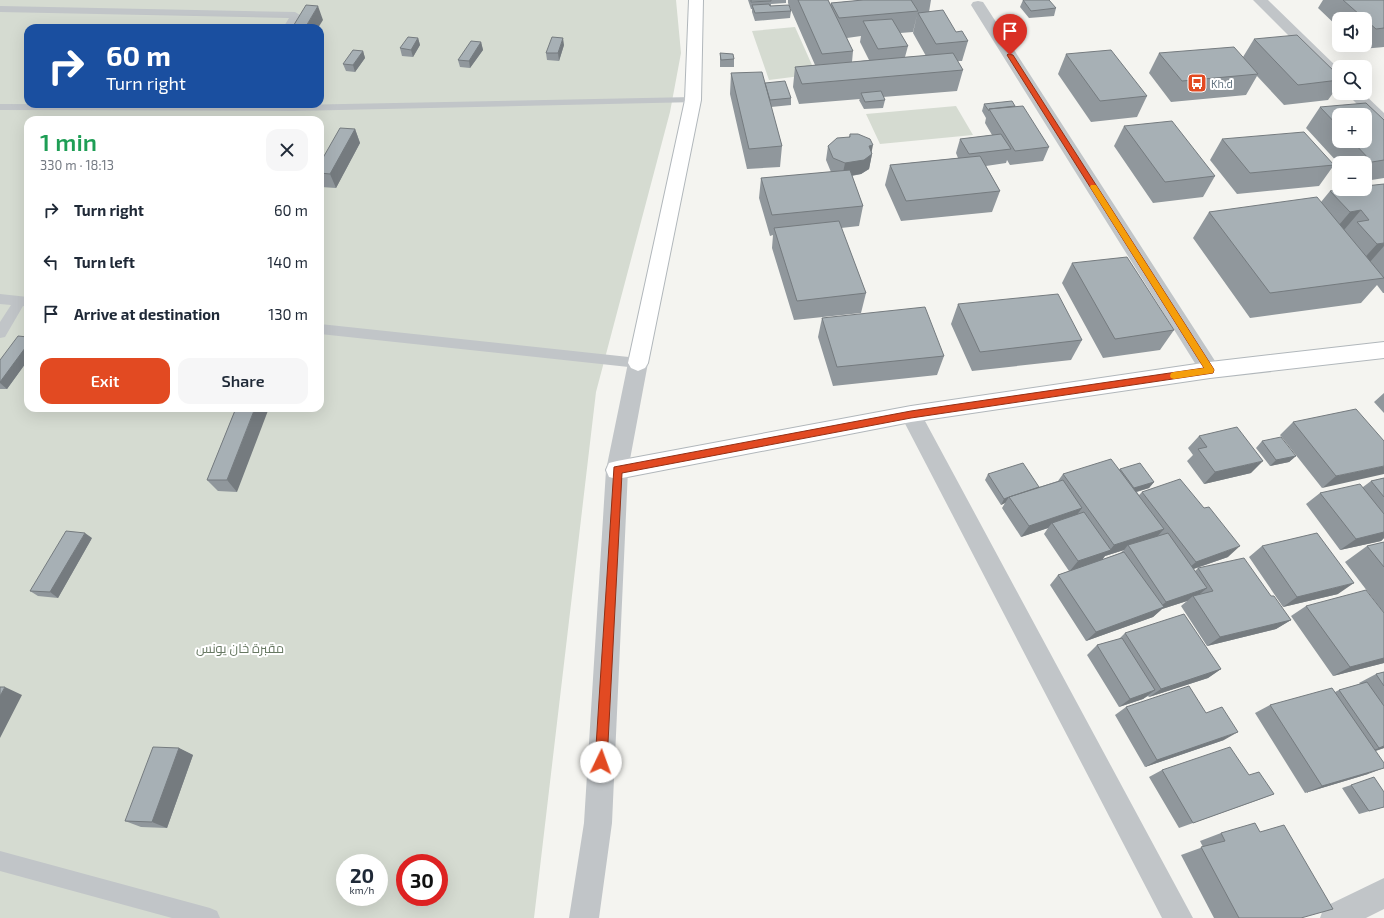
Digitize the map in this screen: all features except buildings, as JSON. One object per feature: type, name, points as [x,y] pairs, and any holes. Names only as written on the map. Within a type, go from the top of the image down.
[{"type":"street","points":[[584,918],[598,824],[617,470],[693,100],[696,0]]},
{"type":"street","points":[[1260,0],[1332,71]]},
{"type":"street","points":[[978,5],[1210,370]]},
{"type":"street","points":[[1361,100],[1384,122]]},
{"type":"street","points":[[617,470],[911,414],[1210,370],[1384,350]]},
{"type":"street","points":[[911,414],[1178,918]]},
{"type":"street","points":[[1335,918],[1384,894]]},
{"type":"lane","points":[[0,9],[295,15],[290,24]]},
{"type":"lane","points":[[324,107],[693,100]]},
{"type":"lane","points":[[0,106],[24,106]]},
{"type":"lane","points":[[288,116],[293,108]]},
{"type":"lane","points":[[0,299],[24,301]]},
{"type":"lane","points":[[0,333],[24,301]]},
{"type":"lane","points":[[324,329],[638,363]]},
{"type":"lane","points":[[0,861],[210,918]]},
{"type":"green space","name":"مقبرة خان يونس","points":[[0,0],[676,0],[681,53],[670,112],[596,392],[534,918],[0,918]]},
{"type":"green space","points":[[795,27],[816,74],[769,80],[752,31]]},
{"type":"green space","points":[[956,106],[973,135],[880,144],[866,114]]},
{"type":"slow traffic","points":[[1094,187],[1210,370],[1174,376]]},
{"type":"place","name":"Kh.d","points":[[1197,83]]},
{"type":"route","points":[[601,762],[617,470],[911,414],[1210,370],[1010,55]]}]
